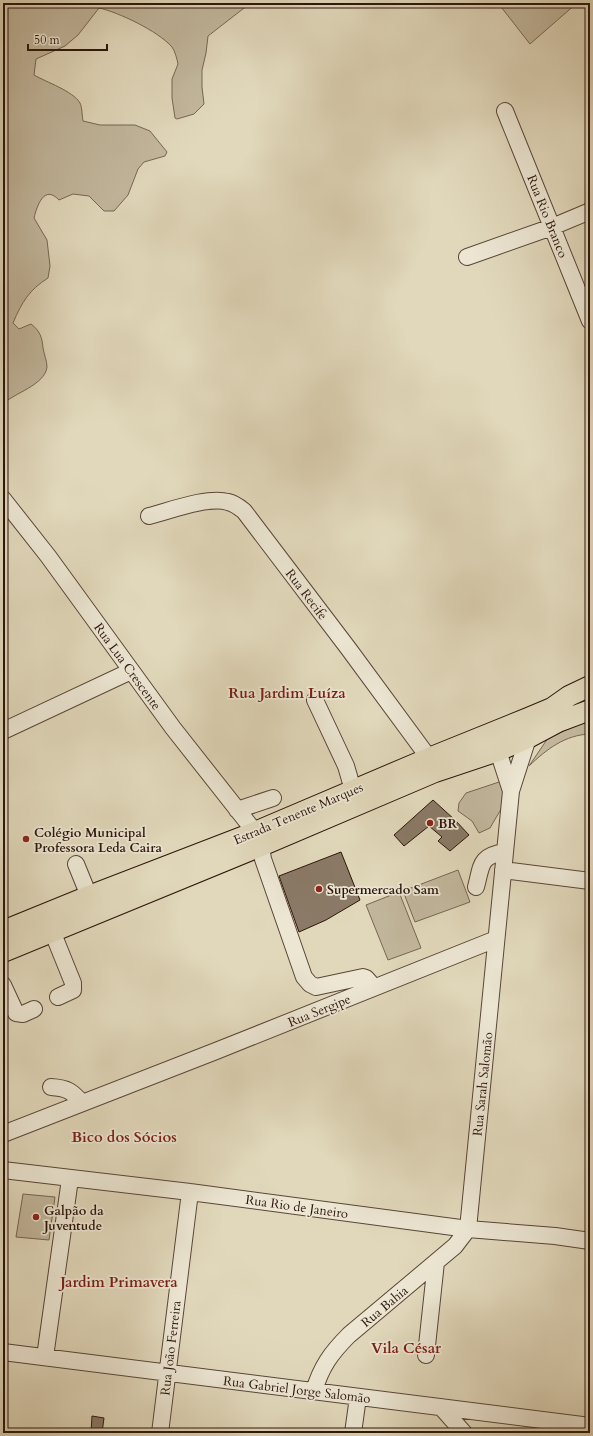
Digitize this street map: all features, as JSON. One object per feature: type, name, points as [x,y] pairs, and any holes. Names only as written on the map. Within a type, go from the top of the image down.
[{"type":"main road","name":"Estrada Tenente Marques","points":[[3,952],[258,839],[353,790],[552,708],[569,696],[590,686]]},
{"type":"main road","name":"Estrada Tenente Marques","points":[[3,931],[90,896],[258,839],[435,772],[498,750],[528,738],[558,722],[590,710]]},
{"type":"main road","points":[[498,750],[496,737],[522,725],[528,718]]},
{"type":"street","name":"Rua Rio Branco","points":[[505,111],[590,321]]},
{"type":"street","points":[[467,257],[552,227],[590,211]]},
{"type":"street","name":"Rua Lua Crescente","points":[[3,499],[48,556],[173,728],[258,839]]},
{"type":"street","name":"Rua Recife","points":[[149,516],[215,500],[237,505],[244,511],[429,758]]},
{"type":"street","points":[[3,730],[131,671]]},
{"type":"street","points":[[315,700],[346,766],[353,790]]},
{"type":"street","points":[[496,939],[511,791],[528,738]]},
{"type":"street","points":[[498,750],[511,791]]},
{"type":"street","points":[[237,810],[274,798]]},
{"type":"street","points":[[258,839],[263,859],[304,977],[310,984],[316,987],[366,978],[374,987]]},
{"type":"street","points":[[476,887],[482,862],[489,856],[505,852]]},
{"type":"street","points":[[76,864],[90,896]]},
{"type":"street","points":[[503,870],[590,881]]},
{"type":"street","points":[[52,931],[73,983],[73,990],[58,997]]},
{"type":"street","name":"Rua Sergipe","points":[[3,1134],[496,939]]},
{"type":"street","name":"Rua Sarah Salomão","points":[[468,1229],[496,939]]},
{"type":"street","points":[[3,985],[16,1013],[23,1014],[34,1009]]},
{"type":"street","points":[[51,1087],[63,1088],[74,1093],[82,1103]]},
{"type":"street","name":"Rua Rio de Janeiro","points":[[3,1170],[190,1192],[468,1229],[554,1236],[590,1241]]},
{"type":"street","points":[[45,1357],[70,1179]]},
{"type":"street","name":"Rua João Ferreira","points":[[160,1433],[190,1192]]},
{"type":"street","name":"Rua Bahia","points":[[314,1391],[324,1365],[337,1347],[355,1330],[455,1246],[468,1229]]},
{"type":"street","points":[[426,1355],[436,1262]]},
{"type":"street","name":"Rua Gabriel Jorge Salomão","points":[[3,1352],[590,1426]]},
{"type":"street","points":[[353,1433],[358,1397]]},
{"type":"street","points":[[441,1407],[464,1433]]},
{"type":"shaded area","points":[[3,3],[252,3],[208,36],[202,70],[204,104],[194,114],[177,119],[175,118],[172,98],[172,79],[178,64],[174,51],[166,41],[127,18],[99,8],[78,35],[65,46],[36,59],[34,75],[66,91],[77,99],[81,105],[83,121],[100,125],[135,125],[150,131],[167,152],[165,156],[144,162],[138,169],[128,195],[114,211],[104,211],[89,196],[73,194],[59,200],[49,194],[42,198],[34,218],[47,240],[50,266],[48,278],[36,287],[27,297],[13,323],[19,329],[31,324],[37,329],[41,337],[47,367],[41,379],[3,404]]},
{"type":"shaded area","points":[[498,3],[577,3],[530,44]]},
{"type":"shaded area","points":[[590,722],[590,734],[564,740],[543,754],[529,766],[548,738],[582,723]]},
{"type":"shaded area","points":[[502,781],[504,785],[504,804],[490,828],[479,833],[472,821],[458,811],[459,803],[466,793]]},
{"type":"shaded area","points":[[458,870],[470,902],[415,922],[403,891]]},
{"type":"shaded area","points":[[399,892],[421,948],[388,960],[366,905]]},
{"type":"shaded area","name":"Galpão da Juventude","points":[[23,1194],[55,1197],[49,1240],[16,1237]]},
{"type":"building","name":"BR","points":[[433,800],[469,835],[450,851],[438,841],[442,837],[429,826],[404,846],[394,835]]},
{"type":"building","name":"Supermercado Sam","points":[[341,852],[360,900],[326,920],[299,932],[279,876]]},
{"type":"building","points":[[92,1416],[104,1418],[102,1433],[91,1433]]},
{"type":"place","name":"BR","points":[[430,823]]},
{"type":"place","name":"Colégio Municipal Professora Leda Caira","points":[[26,839]]},
{"type":"place","name":"Supermercado Sam","points":[[319,889]]},
{"type":"place","name":"Galpão da Juventude","points":[[36,1217]]},
{"type":"district","name":"Rua Jardim Luíza","points":[[287,693]]},
{"type":"district","name":"Bico dos Sócios","points":[[124,1137]]},
{"type":"district","name":"Jardim Primavera","points":[[119,1282]]},
{"type":"district","name":"Vila César","points":[[406,1348]]}]
